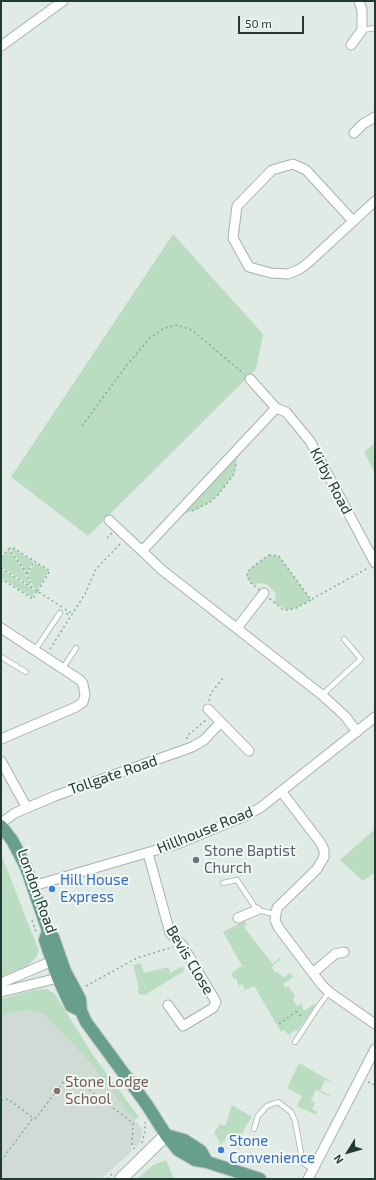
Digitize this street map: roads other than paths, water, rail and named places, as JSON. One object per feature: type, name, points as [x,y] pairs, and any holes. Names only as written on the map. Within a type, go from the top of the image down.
[{"type":"main road","name":"London Road","points":[[1,824],[21,856],[33,886],[45,940],[56,959],[62,975],[80,999],[81,1011],[100,1042],[147,1104],[166,1135]]},
{"type":"main road","points":[[121,1179],[166,1135],[184,1140],[201,1151],[207,1162],[260,1179]]},
{"type":"street","points":[[1,46],[63,1]]},
{"type":"street","points":[[351,45],[362,30],[362,10],[359,1]]},
{"type":"street","points":[[354,133],[363,124],[375,117]]},
{"type":"street","points":[[353,221],[306,170],[293,164],[272,170],[237,206],[233,238],[248,267],[271,273],[285,274],[304,267],[375,201]]},
{"type":"street","name":"Kirby Road","points":[[250,379],[276,408],[286,412],[310,441],[372,565]]},
{"type":"street","points":[[142,551],[276,408]]},
{"type":"street","points":[[109,520],[162,570],[322,695],[345,716],[357,732]]},
{"type":"street","points":[[237,628],[264,593]]},
{"type":"street","points":[[1,628],[36,648],[82,682],[85,695],[81,704],[1,739]]},
{"type":"street","points":[[209,710],[249,752]]},
{"type":"street","name":"Hillhouse Road","points":[[33,886],[148,853],[243,817],[258,809],[375,717]]},
{"type":"street","name":"Tollgate Road","points":[[1,824],[11,815],[74,789],[192,747],[204,740],[221,722]]},
{"type":"street","points":[[1,761],[27,808]]},
{"type":"street","points":[[281,791],[320,842],[324,850],[324,858],[317,869],[281,903],[275,914],[278,927],[313,974],[329,992],[375,1024]]},
{"type":"street","name":"Bevis Close","points":[[148,853],[170,933],[179,942],[216,1002],[213,1008],[183,1026],[168,1005]]},
{"type":"street","points":[[238,918],[257,910]]},
{"type":"street","points":[[313,974],[335,954],[344,952]]},
{"type":"street","points":[[1,983],[56,959]]},
{"type":"street","points":[[1,992],[62,975]]},
{"type":"street","points":[[308,1179],[375,1048]]},
{"type":"lane","points":[[362,30],[375,28]]},
{"type":"lane","points":[[36,648],[61,611]]},
{"type":"lane","points":[[322,695],[361,659],[344,639]]},
{"type":"lane","points":[[63,668],[76,648]]},
{"type":"lane","points":[[1,656],[26,672]]},
{"type":"lane","points":[[223,883],[237,880],[257,910],[275,914]]},
{"type":"lane","points":[[294,1042],[329,992]]},
{"type":"lane","points":[[254,1129],[258,1116],[267,1106],[278,1102],[291,1112],[295,1120],[302,1163],[312,1169]]},
{"type":"place","name":"Stone Baptist Church","points":[[196,860]]},
{"type":"place","name":"Hill House Express","points":[[52,889]]},
{"type":"place","name":"Stone Lodge School","points":[[57,1091]]},
{"type":"place","name":"Stone Convenience","points":[[221,1150]]}]
